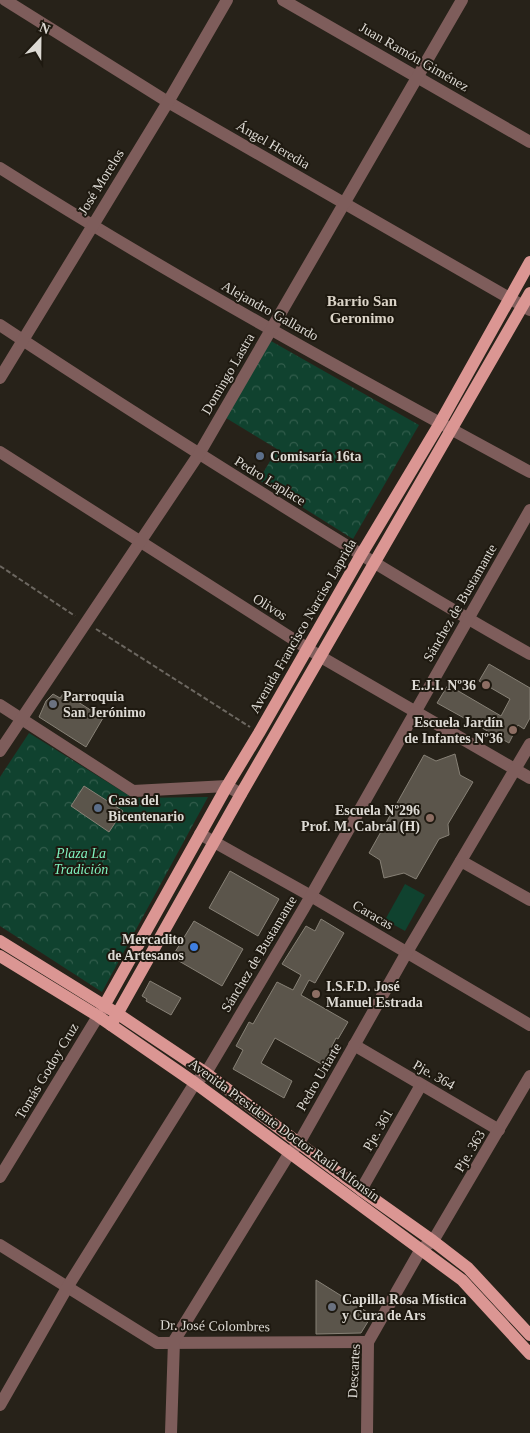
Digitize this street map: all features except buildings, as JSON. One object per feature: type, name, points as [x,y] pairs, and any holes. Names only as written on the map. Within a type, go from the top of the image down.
[{"type":"main road","name":"Avenida Francisco Narciso Laprida","points":[[115,1019],[241,794],[374,563],[530,262]]},
{"type":"main road","name":"Avenida Francisco Narciso Laprida","points":[[101,1011],[226,786],[259,733],[361,555],[445,426],[526,308],[530,293]]},
{"type":"main road","name":"Avenida Presidente Doctor Raúl Alfonsín","points":[[3,953],[206,1073],[468,1268],[530,1335]]},
{"type":"main road","name":"Avenida Presidente Doctor Raúl Alfonsín","points":[[115,1019],[195,1083],[289,1154],[462,1280],[530,1354]]},
{"type":"street","name":"Ángel Heredia","points":[[5,0],[168,102],[526,308]]},
{"type":"street","name":"José Morelos","points":[[0,378],[168,102],[227,0]]},
{"type":"street","name":"Juan Ramón Giménez","points":[[283,0],[530,142]]},
{"type":"street","name":"Domingo Lastra","points":[[0,750],[199,454],[462,0]]},
{"type":"street","name":"Alejandro Gallardo","points":[[0,168],[91,226],[530,472]]},
{"type":"street","name":"Pedro Laplace","points":[[0,325],[199,454],[361,555],[467,619],[530,654]]},
{"type":"street","name":"Olivos","points":[[0,452],[321,657],[530,778]]},
{"type":"street","name":"Sánchez de Bustamante","points":[[0,1404],[68,1286],[195,1083],[206,1073],[311,896],[530,510]]},
{"type":"street","points":[[0,705],[133,791],[226,786],[241,794]]},
{"type":"street","name":"Pedro Uriarte","points":[[171,1433],[174,1341],[289,1154],[299,1143],[407,952],[530,744]]},
{"type":"street","name":"Caracas","points":[[200,834],[311,896],[530,1025]]},
{"type":"street","points":[[461,861],[530,900]]},
{"type":"street","name":"Tomás Godoy Cruz","points":[[0,1178],[101,1011]]},
{"type":"street","name":"Pje. 364","points":[[354,1045],[499,1130]]},
{"type":"street","name":"Pje. 363","points":[[433,1241],[530,1076]]},
{"type":"street","name":"Pje. 361","points":[[361,1190],[421,1085]]},
{"type":"street","name":"Descartes","points":[[367,1433],[368,1342],[421,1250],[433,1241]]},
{"type":"street","name":"Dr. José Colombres","points":[[0,1245],[156,1342],[368,1342]]},
{"type":"path","points":[[0,566],[259,733]]},
{"type":"green space","points":[[271,341],[419,425],[353,539],[259,480],[277,449],[226,418]]},
{"type":"green space","name":"Plaza La Tradición","points":[[29,733],[133,798],[208,797],[102,992],[0,926],[0,777]]},
{"type":"green space","points":[[405,884],[425,895],[405,931],[385,920]]},
{"type":"place","name":"Comisaría 16ta","points":[[260,456]]},
{"type":"place","name":"E.J.I. Nº36","points":[[486,685]]},
{"type":"place","name":"Parroquia San Jerónimo","points":[[53,704]]},
{"type":"place","name":"Escuela Jardín de Infantes Nº36","points":[[513,730]]},
{"type":"place","name":"Casa del Bicentenario","points":[[98,808]]},
{"type":"place","name":"Escuela Nº296 Prof. M. Cabral (H)","points":[[430,818]]},
{"type":"place","name":"Mercadito de Artesanos","points":[[194,947]]},
{"type":"place","name":"I.S.F.D. José Manuel Estrada","points":[[316,994]]},
{"type":"place","name":"Capilla Rosa Mística y Cura de Ars","points":[[332,1307]]},
{"type":"district","name":"Barrio San Geronimo","points":[[362,310]]}]
